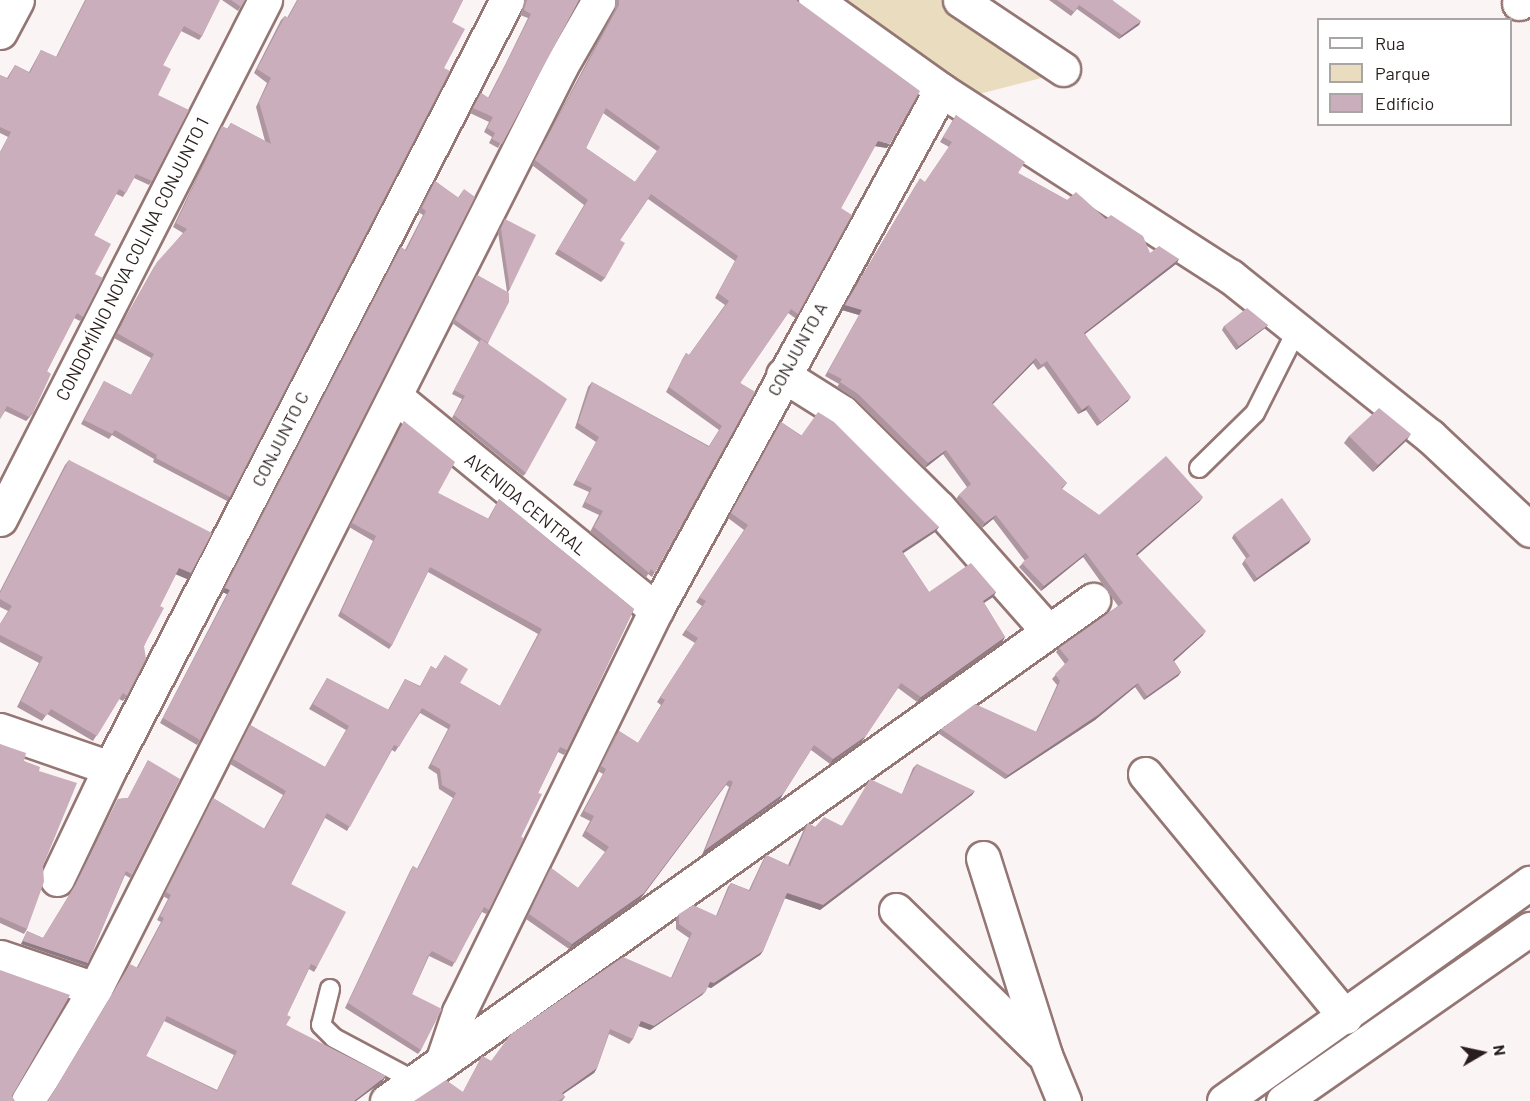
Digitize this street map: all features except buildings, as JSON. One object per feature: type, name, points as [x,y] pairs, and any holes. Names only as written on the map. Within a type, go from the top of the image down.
[{"type":"street","points":[[0,32],[17,0]]},
{"type":"street","name":"CONDOMÍNIO NOVA COLINA CONJUNTO 1","points":[[0,519],[265,0]]},
{"type":"street","name":"CONJUNTO C","points":[[57,879],[110,768],[507,0]]},
{"type":"street","points":[[28,1101],[94,989],[397,398],[561,66],[599,0]]},
{"type":"street","points":[[815,0],[941,90],[1230,276],[1430,436],[1530,530]]},
{"type":"street","points":[[960,0],[1063,69]]},
{"type":"street","name":"CONJUNTO A","points":[[442,1062],[459,1012],[656,610],[941,90]]},
{"type":"street","points":[[783,375],[842,412],[939,508],[1047,630]]},
{"type":"street","name":"AVENIDA CENTRAL","points":[[397,398],[656,610]]},
{"type":"street","points":[[387,1101],[1047,630],[1093,600]]},
{"type":"street","points":[[0,730],[110,768]]},
{"type":"street","points":[[1145,774],[1346,1017]]},
{"type":"street","points":[[983,858],[1045,1055],[1064,1101]]},
{"type":"street","points":[[1224,1101],[1346,1017],[1530,883]]},
{"type":"street","points":[[896,910],[1045,1055]]},
{"type":"street","points":[[1283,1101],[1530,929]]},
{"type":"street","points":[[0,957],[94,989]]},
{"type":"lane","points":[[1199,468],[1255,413],[1297,330]]},
{"type":"lane","points":[[330,988],[321,1025],[334,1038],[415,1081]]},
{"type":"green space","points":[[836,0],[959,0],[1073,70],[979,94]]}]
